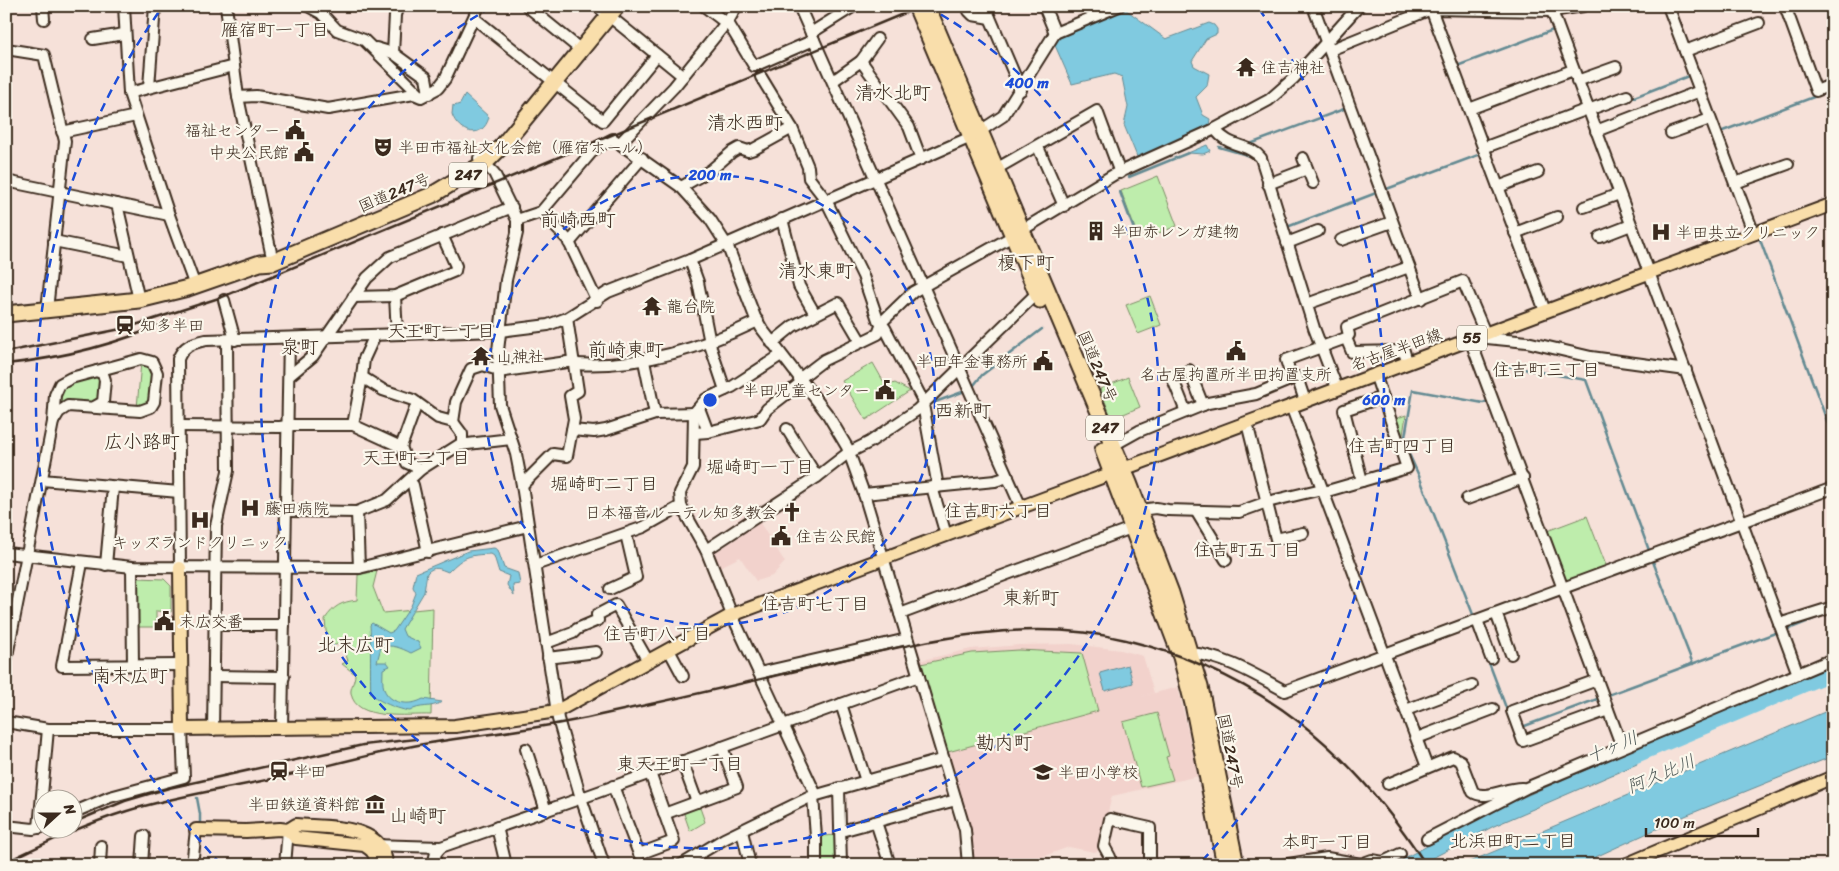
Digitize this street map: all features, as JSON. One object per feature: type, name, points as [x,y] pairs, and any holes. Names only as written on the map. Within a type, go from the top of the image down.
[{"type":"highway","name":"国道247号","points":[[916,6],[975,133],[996,169],[1037,293],[1117,471],[1139,510],[1191,653],[1200,687],[1236,865]]},
{"type":"highway","name":"国道247号","points":[[927,6],[975,133],[1017,233],[1112,446],[1117,471],[1134,527],[1181,657],[1193,704],[1225,865]]},
{"type":"highway","name":"国道247号","points":[[6,314],[138,300],[196,286],[432,196],[482,161],[519,127],[606,9]]},
{"type":"main road","name":"名古屋半田線","points":[[557,711],[732,615],[1833,204]]},
{"type":"main road","points":[[180,568],[182,729],[455,726],[557,711]]},
{"type":"main road","points":[[1625,865],[1833,776]]},
{"type":"main road","points":[[196,830],[288,830],[296,825],[352,830],[372,837],[380,844],[386,856],[386,865]]},
{"type":"main road","points":[[288,830],[296,838],[364,845],[371,849],[376,856],[376,865]]},
{"type":"street","points":[[43,6],[44,19]]},
{"type":"street","points":[[124,6],[124,34],[129,93],[169,215],[196,286]]},
{"type":"street","points":[[149,88],[155,6]]},
{"type":"street","points":[[226,6],[238,97],[268,259]]},
{"type":"street","points":[[393,53],[395,15],[398,6]]},
{"type":"street","points":[[238,97],[256,96],[328,109],[414,94],[425,95],[438,88],[445,79],[479,6]]},
{"type":"street","points":[[527,6],[578,48]]},
{"type":"street","points":[[704,6],[726,24],[740,40],[754,66],[813,36],[854,6]]},
{"type":"street","points":[[620,143],[683,76],[726,24],[737,6]]},
{"type":"street","points":[[799,6],[1021,507]]},
{"type":"street","points":[[968,6],[968,11],[973,15],[990,18]]},
{"type":"street","points":[[985,6],[1021,90]]},
{"type":"street","points":[[1044,6],[1055,33]]},
{"type":"street","points":[[180,568],[178,360],[182,351],[197,342],[500,331],[548,325],[567,318],[597,301],[608,292],[690,260],[975,133],[1003,116],[1055,33],[1118,6]]},
{"type":"street","points":[[1313,6],[1421,299]]},
{"type":"street","points":[[695,433],[708,432],[760,419],[767,409],[824,360],[878,334],[882,325],[898,305],[924,286],[1120,173],[1215,129],[1276,94],[1328,46],[1359,6]]},
{"type":"street","points":[[1328,46],[1431,10],[1552,11],[1583,6]]},
{"type":"street","points":[[1668,6],[1754,234]]},
{"type":"street","points":[[1785,6],[1816,91],[1833,84]]},
{"type":"street","points":[[312,7],[337,30],[364,40],[425,95]]},
{"type":"street","points":[[606,9],[683,76]]},
{"type":"street","points":[[1431,10],[1545,312]]},
{"type":"street","points":[[1552,11],[1798,674]]},
{"type":"street","points":[[474,18],[603,121],[657,54]]},
{"type":"street","points":[[1685,51],[1759,23]]},
{"type":"street","points":[[93,39],[124,34]]},
{"type":"street","points":[[833,82],[861,61],[877,40]]},
{"type":"street","points":[[373,48],[393,53],[426,77],[425,95]]},
{"type":"street","points":[[6,49],[44,55],[65,141],[47,310]]},
{"type":"street","points":[[861,61],[909,127],[920,158]]},
{"type":"street","points":[[129,93],[234,66]]},
{"type":"street","points":[[1577,81],[1616,66]]},
{"type":"street","points":[[1469,109],[1573,70]]},
{"type":"street","points":[[762,77],[792,128],[805,160],[809,178],[826,200],[857,262],[874,310],[904,362],[924,404],[935,487],[946,535]]},
{"type":"street","points":[[1596,131],[1700,91]]},
{"type":"street","points":[[1483,148],[1626,96]]},
{"type":"street","points":[[996,169],[1097,112],[1120,173]]},
{"type":"street","points":[[62,132],[136,116]]},
{"type":"street","points":[[1671,133],[1710,119]]},
{"type":"street","points":[[681,187],[711,170],[739,148],[754,149],[792,128]]},
{"type":"street","points":[[1215,129],[1227,141],[1259,155],[1307,304],[1337,388]]},
{"type":"street","points":[[517,220],[542,212],[595,148],[613,139],[681,187],[710,219],[726,244],[758,322],[781,356],[828,415],[848,453],[864,494],[965,830],[968,865]]},
{"type":"street","points":[[1038,147],[1064,206]]},
{"type":"street","points":[[569,243],[642,158]]},
{"type":"street","points":[[1304,158],[1313,183]]},
{"type":"street","points":[[482,161],[494,173],[512,206],[517,220],[517,233],[506,280],[500,331],[498,371],[500,405],[512,439],[522,485],[557,711],[580,798],[604,865]]},
{"type":"street","points":[[1735,183],[1788,164]]},
{"type":"street","points":[[1268,184],[1307,169]]},
{"type":"street","points":[[1498,187],[1538,172]]},
{"type":"street","points":[[6,181],[169,215]]},
{"type":"street","points":[[1584,207],[1619,194]]},
{"type":"street","points":[[117,204],[138,300]]},
{"type":"street","points":[[289,376],[313,356],[324,337],[367,278],[390,257],[512,206]]},
{"type":"street","points":[[542,212],[569,243],[597,301]]},
{"type":"street","points":[[1515,233],[1558,217]]},
{"type":"street","points":[[782,219],[799,286],[815,314]]},
{"type":"street","points":[[1341,240],[1392,222]]},
{"type":"street","points":[[1600,237],[1631,225]]},
{"type":"street","points":[[1288,243],[1318,231]]},
{"type":"street","points":[[353,297],[395,296],[455,271],[456,266],[442,235]]},
{"type":"street","points":[[54,240],[128,256]]},
{"type":"street","points":[[690,260],[698,282],[709,342],[724,390]]},
{"type":"street","points":[[1307,304],[1409,266]]},
{"type":"street","points":[[1292,378],[1286,360],[1346,338],[1349,335],[1347,327],[1463,281],[1476,336],[1523,478],[1622,747]]},
{"type":"street","points":[[706,550],[817,476],[848,453],[870,442],[924,404],[1037,293]]},
{"type":"street","points":[[395,296],[397,334]]},
{"type":"street","points":[[213,730],[216,526],[227,482],[227,426],[231,341],[224,300]]},
{"type":"street","points":[[772,343],[793,326],[838,304],[861,342]]},
{"type":"street","points":[[522,485],[553,454],[567,456],[574,419],[570,396],[578,391],[567,318]]},
{"type":"street","points":[[453,422],[456,402],[471,369],[483,365],[498,371],[574,363],[605,365],[644,361],[709,342],[758,322]]},
{"type":"street","points":[[353,425],[364,359],[375,335]]},
{"type":"street","points":[[1476,336],[1527,342],[1591,357],[1686,370]]},
{"type":"street","points":[[282,729],[287,511],[288,338]]},
{"type":"street","points":[[1346,338],[1352,352],[1404,351],[1407,362]]},
{"type":"street","points":[[781,356],[750,377],[706,398],[697,410],[693,467],[680,493],[681,506],[706,550],[732,615],[814,796],[816,865]]},
{"type":"street","points":[[6,661],[53,422],[55,395],[60,384],[97,371],[147,359],[156,367],[154,402],[146,410],[68,406],[59,412],[53,422]]},
{"type":"street","points":[[644,361],[655,414]]},
{"type":"street","points":[[1189,370],[1203,405]]},
{"type":"street","points":[[94,407],[103,402],[105,380],[103,374],[97,371]]},
{"type":"street","points":[[1139,510],[1156,508],[1240,512],[1267,502],[1323,491],[1407,468],[1375,374]]},
{"type":"street","points":[[362,377],[383,390],[417,403],[438,418],[453,422],[462,434],[462,445]]},
{"type":"street","points":[[1172,377],[1186,412]]},
{"type":"street","points":[[1112,446],[1139,431],[1203,405],[1256,394],[1292,378],[1297,377],[1305,401]]},
{"type":"street","points":[[1362,481],[1344,410],[1383,397]]},
{"type":"street","points":[[400,447],[417,403]]},
{"type":"street","points":[[1292,406],[1427,768]]},
{"type":"street","points":[[572,430],[594,432],[655,414],[697,410]]},
{"type":"street","points":[[697,410],[708,432]]},
{"type":"street","points":[[1247,423],[1276,539],[1303,534]]},
{"type":"street","points":[[179,426],[353,425],[400,447],[407,463],[421,469]]},
{"type":"street","points":[[787,428],[817,476]]},
{"type":"street","points":[[287,511],[357,512],[387,500],[421,469],[462,445],[512,439]]},
{"type":"street","points":[[864,494],[1008,477]]},
{"type":"street","points":[[1466,499],[1523,478]]},
{"type":"street","points":[[42,480],[179,492]]},
{"type":"street","points":[[414,485],[428,552]]},
{"type":"street","points":[[106,565],[113,486]]},
{"type":"street","points":[[1191,653],[1215,656],[1244,668],[1285,691],[1833,488]]},
{"type":"street","points":[[534,565],[626,534],[653,523],[681,506]]},
{"type":"street","points":[[1196,511],[1226,560]]},
{"type":"street","points":[[357,512],[359,568]]},
{"type":"street","points":[[6,553],[82,563],[132,567],[359,568],[528,526]]},
{"type":"street","points":[[900,614],[1134,527]]},
{"type":"street","points":[[610,589],[636,577],[626,534]]},
{"type":"street","points":[[82,563],[62,666],[181,665]]},
{"type":"street","points":[[132,567],[133,666]]},
{"type":"street","points":[[546,643],[573,633],[577,629],[598,620],[597,615],[616,604],[623,621],[648,661]]},
{"type":"street","points":[[1779,624],[1833,607]]},
{"type":"street","points":[[1496,613],[1511,654]]},
{"type":"street","points":[[1477,620],[1491,658]]},
{"type":"street","points":[[215,625],[284,625]]},
{"type":"street","points":[[759,674],[907,639]]},
{"type":"street","points":[[669,650],[684,676]]},
{"type":"street","points":[[548,658],[596,652]]},
{"type":"street","points":[[1427,839],[1526,788],[1833,659]]},
{"type":"street","points":[[214,676],[284,677]]},
{"type":"street","points":[[364,845],[441,847],[919,676]]},
{"type":"street","points":[[1597,680],[1512,711],[1523,741],[1608,710]]},
{"type":"street","points":[[1406,710],[1472,685]]},
{"type":"street","points":[[841,704],[866,781]]},
{"type":"street","points":[[1416,738],[1493,709]]},
{"type":"street","points":[[6,722],[48,729],[182,729],[184,776],[110,797],[82,809]]},
{"type":"street","points":[[44,788],[48,729]]},
{"type":"street","points":[[664,814],[737,787],[722,747]]},
{"type":"street","points":[[526,749],[546,810]]},
{"type":"street","points":[[1388,784],[1453,757],[1461,761],[1473,792],[1482,796],[1512,787],[1526,788]]},
{"type":"street","points":[[681,865],[742,830],[814,796],[944,759]]},
{"type":"street","points":[[682,761],[697,802]]},
{"type":"street","points":[[613,786],[639,854],[674,841],[650,773]]},
{"type":"street","points":[[839,788],[841,865]]},
{"type":"street","points":[[841,831],[956,800]]},
{"type":"street","points":[[1110,865],[1110,857],[1104,846],[1110,819],[1150,828],[1150,865]]},
{"type":"street","points":[[876,822],[890,865]]},
{"type":"street","points":[[6,826],[32,829]]},
{"type":"street","points":[[497,827],[506,865]]},
{"type":"street","points":[[192,865],[196,830]]},
{"type":"street","points":[[285,865],[288,830]]},
{"type":"street","points":[[742,830],[750,865]]},
{"type":"street","points":[[142,865],[144,836]]},
{"type":"street","points":[[100,865],[101,846]]},
{"type":"street","points":[[432,865],[436,853],[441,847]]},
{"type":"street","points":[[1282,865],[1327,858],[1361,864],[1372,860],[1383,862],[1400,854]]},
{"type":"shaded area","points":[[760,523],[785,562],[772,576],[756,581],[740,557],[718,568],[713,554]]},
{"type":"shaded area","name":"半田小学校","points":[[1072,644],[1121,650],[1143,656],[1154,693],[1139,697],[1178,687],[1198,776],[1112,796],[1098,851],[1094,852],[1069,847],[1041,857],[1039,865],[972,865],[918,661],[971,649],[1020,645]]},
{"type":"green space","points":[[1158,176],[1177,226],[1146,238],[1143,232],[1137,234],[1121,191]]},
{"type":"green space","points":[[1150,296],[1161,325],[1138,334],[1126,305]]},
{"type":"green space","points":[[141,362],[153,368],[151,402],[137,408]]},
{"type":"green space","points":[[873,363],[886,386],[895,383],[910,391],[866,420],[842,381]]},
{"type":"green space","points":[[97,375],[102,377],[100,401],[97,403],[69,400],[60,404],[62,391],[71,383]]},
{"type":"green space","points":[[1128,377],[1140,407],[1112,419],[1100,389]]},
{"type":"green space","points":[[1406,415],[1402,441],[1395,419]]},
{"type":"green space","points":[[1587,516],[1607,568],[1569,582],[1565,581],[1547,531]]},
{"type":"green space","points":[[377,571],[373,587],[383,613],[433,608],[431,715],[384,714],[362,709],[355,702],[351,693],[355,674],[342,664],[348,661],[342,643],[332,646],[326,631],[325,619],[338,605],[357,600],[358,575]]},
{"type":"green space","points":[[137,578],[164,579],[171,586],[171,612],[156,611],[156,627],[138,627],[136,625],[135,580]]},
{"type":"green space","points":[[1019,650],[1082,653],[1098,711],[948,752],[921,664],[972,653]]},
{"type":"green space","points":[[1157,713],[1169,756],[1166,757],[1173,780],[1141,787],[1123,722]]},
{"type":"green space","points":[[699,805],[705,822],[690,831],[683,811]]},
{"type":"green space","points":[[839,835],[839,865],[821,865],[822,836]]},
{"type":"water","points":[[1125,9],[1166,39],[1209,23],[1217,29],[1217,34],[1206,39],[1192,61],[1194,66],[1209,74],[1207,86],[1196,97],[1203,115],[1210,119],[1209,125],[1138,159],[1124,125],[1128,107],[1122,77],[1114,74],[1072,84],[1054,43],[1063,35]]},
{"type":"water","points":[[465,95],[489,117],[486,125],[476,132],[470,132],[459,126],[452,114],[453,105],[460,104]]},
{"type":"water","points":[[1207,145],[1210,151],[1203,154],[1188,153]]},
{"type":"water","points":[[494,548],[498,550],[504,568],[518,573],[520,584],[513,585],[514,596],[507,585],[509,576],[499,572],[494,556],[491,554],[467,557],[448,572],[437,568],[432,569],[427,573],[424,592],[402,629],[405,636],[418,642],[421,648],[411,653],[393,646],[381,647],[377,662],[387,662],[390,666],[383,669],[383,682],[384,689],[391,698],[401,703],[413,703],[423,699],[442,702],[410,711],[389,705],[374,696],[371,693],[370,625],[372,623],[389,633],[394,631],[411,606],[416,593],[413,587],[416,573],[468,551]]},
{"type":"water","points":[[1128,665],[1133,683],[1105,691],[1100,673]]},
{"type":"water","points":[[1827,711],[1833,711],[1833,756],[1685,816],[1578,865],[1462,865]]},
{"type":"water","points":[[1631,750],[1637,764],[1494,826],[1419,865],[1391,865],[1512,802]]},
{"type":"waterway","points":[[1457,66],[1553,30]]},
{"type":"waterway","points":[[1629,99],[1691,75]]},
{"type":"waterway","points":[[1827,92],[1833,90]]},
{"type":"waterway","points":[[1720,132],[1819,95]]},
{"type":"waterway","points":[[1250,144],[1344,109]]},
{"type":"waterway","points":[[1219,147],[1254,157]]},
{"type":"waterway","points":[[1129,177],[1188,153]]},
{"type":"waterway","points":[[1384,190],[1481,154]]},
{"type":"waterway","points":[[1120,192],[1136,235]]},
{"type":"waterway","points":[[1287,227],[1376,193]]},
{"type":"waterway","points":[[1759,237],[1833,437]]},
{"type":"waterway","points":[[974,385],[982,375],[1042,329]]},
{"type":"waterway","points":[[1506,366],[1586,380],[1650,553]]},
{"type":"waterway","points":[[1474,617],[1419,476],[1404,443],[1413,390],[1483,403],[1488,401]]},
{"type":"waterway","points":[[930,404],[965,391]]},
{"type":"waterway","points":[[1652,559],[1693,664]]},
{"type":"waterway","points":[[1786,630],[1824,615]]},
{"type":"waterway","points":[[1608,695],[1778,632]]},
{"type":"waterway","points":[[1488,660],[1508,713]]},
{"type":"waterway","name":"十ヶ川","points":[[1617,764],[1833,673]]},
{"type":"waterway","points":[[1522,727],[1600,698]]},
{"type":"waterway","points":[[197,798],[200,826]]},
{"type":"railway","points":[[6,352],[126,328],[222,297],[922,6]]},
{"type":"railway","points":[[6,364],[48,358],[89,349],[130,337],[169,321]]},
{"type":"railway","points":[[6,862],[111,816],[166,800],[285,776],[413,746],[573,721],[934,640],[972,634],[1049,630],[1087,633],[1126,640],[1175,654],[1219,673],[1261,695],[1299,722],[1334,752],[1367,786],[1426,865]]},
{"type":"railway","points":[[82,819],[125,801],[169,788],[363,745],[416,739]]},
{"type":"place","name":"住吉神社","points":[[1246,67]]},
{"type":"place","name":"福祉センター","points":[[295,130]]},
{"type":"place","name":"半田市福祉文化会館（雁宿ホール）","points":[[383,147]]},
{"type":"place","name":"中央公民館","points":[[304,152]]},
{"type":"place","name":"半田赤レンガ建物","points":[[1096,231]]},
{"type":"place","name":"半田共立クリニック","points":[[1661,232]]},
{"type":"place","name":"龍台院","points":[[652,306]]},
{"type":"place","name":"知多半田","points":[[125,325]]},
{"type":"place","name":"名古屋拘置所半田拘置支所","points":[[1236,351]]},
{"type":"place","name":"山神社","points":[[481,356]]},
{"type":"place","name":"半田年金事務所","points":[[1043,361]]},
{"type":"place","name":"半田児童センター","points":[[885,390]]},
{"type":"place","name":"藤田病院","points":[[250,508]]},
{"type":"place","name":"日本福音ルーテル知多教会","points":[[792,512]]},
{"type":"place","name":"キッズランドクリニック","points":[[200,520]]},
{"type":"place","name":"住吉公民館","points":[[781,536]]},
{"type":"place","name":"末広交番","points":[[164,621]]},
{"type":"place","name":"半田","points":[[279,771]]},
{"type":"place","name":"半田小学校","points":[[1043,772]]},
{"type":"place","name":"半田鉄道資料館","points":[[375,804]]},
{"type":"district","name":"雁宿町一丁目","points":[[275,30]]},
{"type":"district","name":"清水北町","points":[[893,92]]},
{"type":"district","name":"清水西町","points":[[745,122]]},
{"type":"district","name":"前崎西町","points":[[578,219]]},
{"type":"district","name":"榎下町","points":[[1026,262]]},
{"type":"district","name":"清水東町","points":[[816,270]]},
{"type":"district","name":"天王町一丁目","points":[[441,331]]},
{"type":"district","name":"泉町","points":[[300,346]]},
{"type":"district","name":"前崎東町","points":[[626,349]]},
{"type":"district","name":"住吉町三丁目","points":[[1546,370]]},
{"type":"district","name":"西新町","points":[[963,410]]},
{"type":"district","name":"広小路町","points":[[142,441]]},
{"type":"district","name":"住吉町四丁目","points":[[1402,446]]},
{"type":"district","name":"天王町二丁目","points":[[416,458]]},
{"type":"district","name":"堀崎町一丁目","points":[[760,467]]},
{"type":"district","name":"堀崎町二丁目","points":[[604,484]]},
{"type":"district","name":"住吉町六丁目","points":[[998,511]]},
{"type":"district","name":"住吉町五丁目","points":[[1247,550]]},
{"type":"district","name":"東新町","points":[[1031,597]]},
{"type":"district","name":"住吉町七丁目","points":[[815,604]]},
{"type":"district","name":"住吉町八丁目","points":[[657,634]]},
{"type":"district","name":"北末広町","points":[[355,644]]},
{"type":"district","name":"南末広町","points":[[130,675]]},
{"type":"district","name":"勘内町","points":[[1004,742]]},
{"type":"district","name":"東天王町一丁目","points":[[680,764]]},
{"type":"district","name":"山崎町","points":[[418,815]]},
{"type":"district","name":"北浜田町二丁目","points":[[1513,841]]},
{"type":"district","name":"本町一丁目","points":[[1327,842]]},
{"type":"water label","name":"阿久比川","points":[[1661,774]]}]
